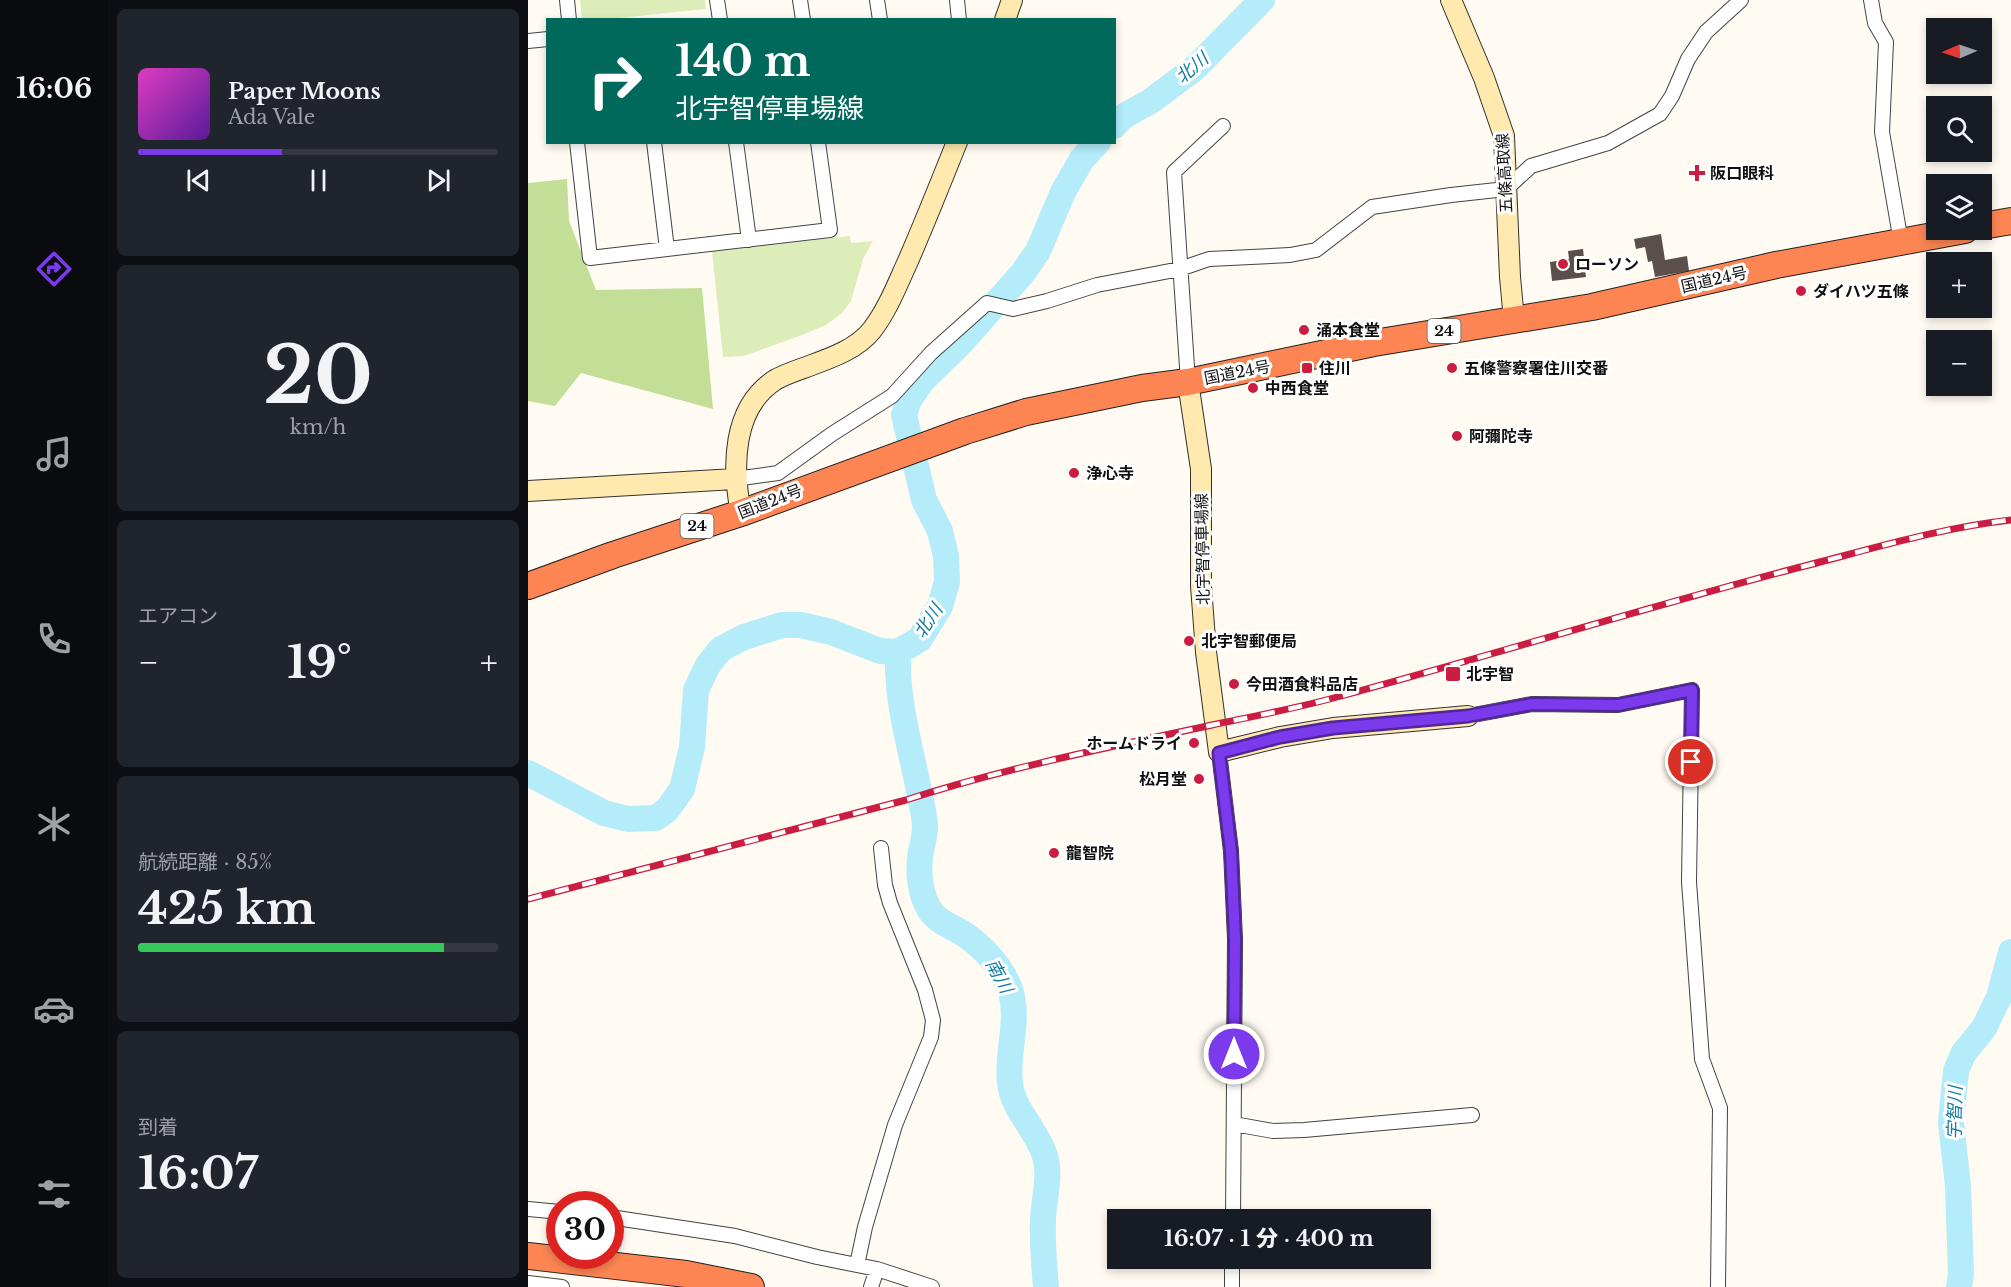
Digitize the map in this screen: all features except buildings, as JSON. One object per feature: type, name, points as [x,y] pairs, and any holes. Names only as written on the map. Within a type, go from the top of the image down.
[{"type":"highway","points":[[1992,224],[2011,221]]},
{"type":"highway","name":"国道24号","points":[[528,586],[741,513],[965,431],[1026,412],[1087,398],[1188,382],[1374,343],[1592,307],[1765,268],[1926,237]]},
{"type":"highway","points":[[528,1246],[546,1248]]},
{"type":"highway","points":[[528,1256],[686,1274]]},
{"type":"highway","points":[[624,1262],[751,1287]]},
{"type":"main road","points":[[1006,18],[1012,0]]},
{"type":"main road","name":"五條高取線","points":[[1451,0],[1485,78],[1501,126],[1506,159],[1510,277],[1514,320]]},
{"type":"main road","points":[[741,513],[735,479],[737,449],[744,417],[755,397],[776,380],[829,359],[852,347],[871,332],[889,303],[930,211],[956,144]]},
{"type":"main road","name":"北宇智停車場線","points":[[1188,382],[1202,470],[1201,586],[1206,652],[1219,753]]},
{"type":"main road","points":[[528,491],[735,479]]},
{"type":"main road","points":[[1219,753],[1280,737],[1333,728],[1468,716]]},
{"type":"street","points":[[567,0],[569,18]]},
{"type":"street","points":[[715,18],[717,0]]},
{"type":"street","points":[[800,0],[803,18]]},
{"type":"street","points":[[878,0],[880,18]]},
{"type":"street","points":[[957,0],[959,18]]},
{"type":"street","points":[[735,479],[778,472],[892,396],[931,353],[987,303],[1013,309],[1097,285],[1180,269],[1209,259],[1290,255],[1316,250],[1372,207],[1506,189],[1531,166],[1608,143],[1660,114],[1672,96],[1688,59],[1706,32],[1741,0]]},
{"type":"street","points":[[1871,0],[1875,23],[1886,42],[1882,132],[1901,242]]},
{"type":"street","points":[[528,41],[546,39]]},
{"type":"street","points":[[1188,382],[1174,172],[1223,126]]},
{"type":"street","points":[[577,144],[590,258],[830,230],[818,144]]},
{"type":"street","points":[[654,144],[666,249]]},
{"type":"street","points":[[736,144],[749,240]]},
{"type":"street","points":[[1468,716],[1532,704],[1618,705],[1692,690],[1689,882],[1702,1059],[1720,1108],[1718,1287]]},
{"type":"street","points":[[1219,753],[1231,851],[1235,939],[1233,1209]]},
{"type":"street","points":[[856,1265],[895,1125],[931,1037],[933,1020],[925,990],[890,903],[885,885],[881,848]]},
{"type":"street","points":[[1234,1124],[1273,1131],[1304,1130],[1472,1115]]},
{"type":"street","points":[[528,1209],[546,1211]]},
{"type":"street","points":[[624,1219],[735,1236],[817,1257],[878,1269],[932,1287]]},
{"type":"street","points":[[871,1287],[878,1269]]},
{"type":"street","points":[[1232,1269],[1232,1287]]},
{"type":"street","points":[[528,1283],[562,1287]]},
{"type":"green space","points":[[580,0],[705,0],[706,9],[619,18],[582,18]]},
{"type":"green space","points":[[567,179],[569,221],[596,290],[702,288],[713,409],[581,373],[555,406],[528,401],[528,183]]},
{"type":"green space","points":[[850,236],[851,243],[873,241],[863,259],[851,301],[842,313],[826,325],[802,335],[744,356],[723,357],[712,251]]},
{"type":"waterway","name":"北川","points":[[1116,124],[1124,116],[1151,101],[1195,68],[1262,0]]},
{"type":"waterway","name":"北川","points":[[528,773],[604,813],[628,819],[656,818],[667,810],[682,789],[692,747],[696,690],[708,665],[721,649],[744,637],[782,625],[801,625],[831,632],[880,651],[898,652],[920,639],[940,606],[947,582],[946,556],[940,531],[924,500],[904,415],[909,400],[922,381],[959,345],[1022,274],[1038,251],[1063,192],[1082,159],[1096,144]]},
{"type":"waterway","name":"南川","points":[[898,652],[901,705],[925,823],[919,864],[924,896],[935,916],[984,950],[1000,969],[1012,996],[1014,1021],[1009,1070],[1012,1093],[1020,1111],[1037,1137],[1047,1164],[1043,1227],[1046,1287]]},
{"type":"waterway","name":"宇智川","points":[[1959,1287],[1961,1274],[1958,1186],[1951,1123],[1956,1071],[1963,1054],[1984,1028],[1999,997],[2011,952]]},
{"type":"railway","points":[[528,899],[1019,768],[1325,700],[1736,584],[1901,541],[1956,528],[2011,520]]},
{"type":"place","name":"阪口眼科","points":[[1697,173]]},
{"type":"place","name":"ローソン","points":[[1563,264]]},
{"type":"place","name":"ダイハツ五條","points":[[1801,291]]},
{"type":"place","name":"涌本食堂","points":[[1304,330]]},
{"type":"place","name":"住川","points":[[1307,368]]},
{"type":"place","name":"五條警察署住川交番","points":[[1452,368]]},
{"type":"place","name":"中西食堂","points":[[1253,388]]},
{"type":"place","name":"阿彌陀寺","points":[[1457,436]]},
{"type":"place","name":"浄心寺","points":[[1074,473]]},
{"type":"place","name":"北宇智郵便局","points":[[1189,641]]},
{"type":"place","name":"北宇智","points":[[1453,674]]},
{"type":"place","name":"今田酒食料品店","points":[[1234,684]]},
{"type":"place","name":"ホームドライ","points":[[1194,743]]},
{"type":"place","name":"松月堂","points":[[1199,779]]},
{"type":"place","name":"龍智院","points":[[1054,853]]},
{"type":"route","points":[[1234,1054],[1235,939],[1231,851],[1219,753],[1280,737],[1333,728],[1468,716],[1532,704],[1618,705],[1692,690],[1691,762]]}]
